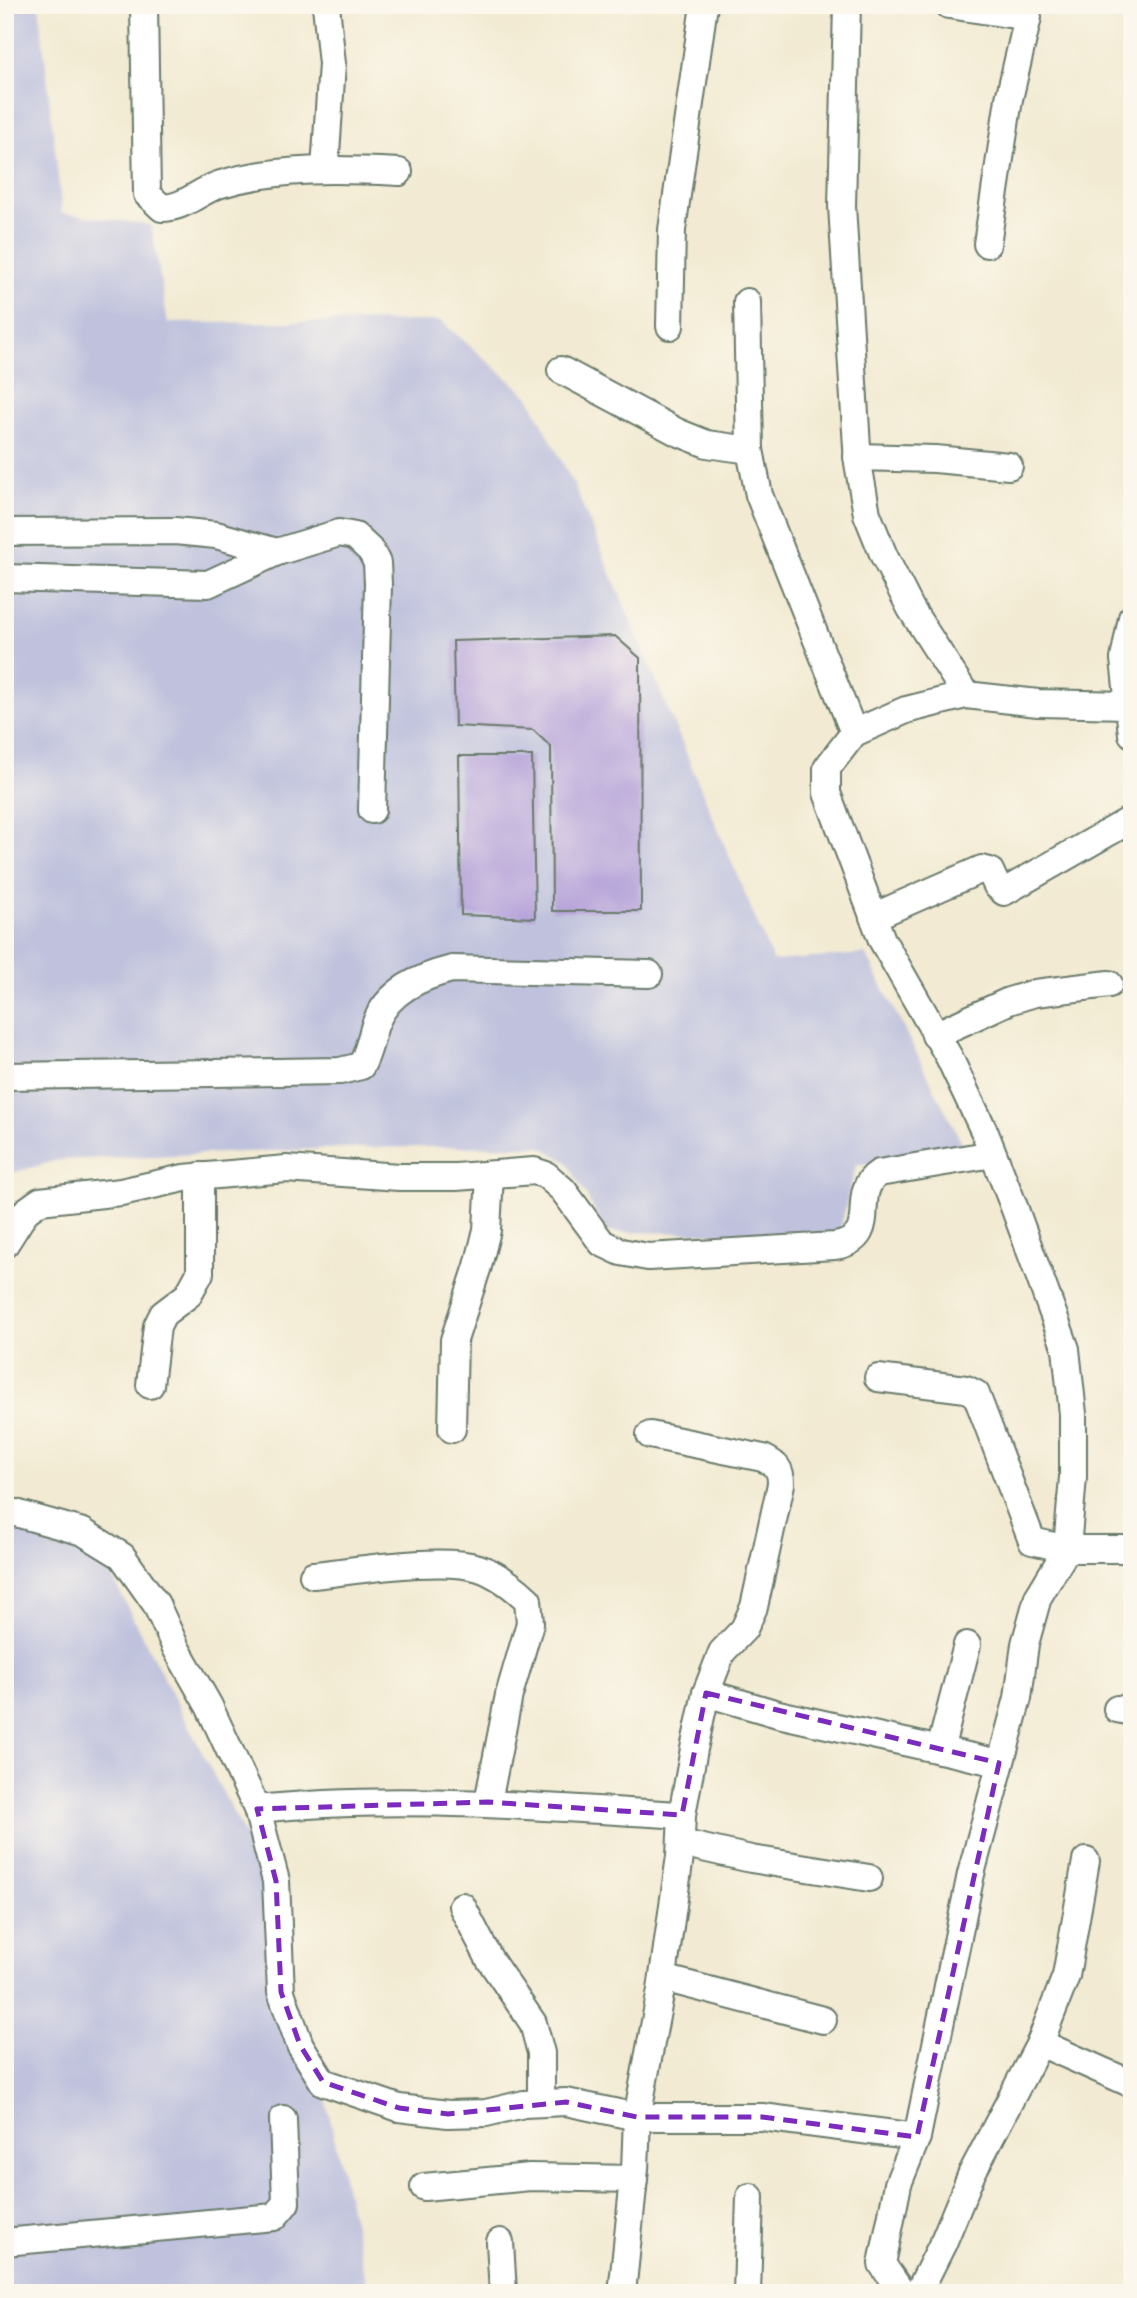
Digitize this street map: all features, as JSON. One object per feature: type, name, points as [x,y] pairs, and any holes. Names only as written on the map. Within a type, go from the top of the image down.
[{"type":"street","points":[[144,5],[146,177],[147,194],[152,202],[162,208],[175,208],[219,184],[325,169],[399,172]]},
{"type":"street","points":[[325,169],[332,64],[326,5]]},
{"type":"street","points":[[670,326],[672,230],[704,5]]},
{"type":"street","points":[[846,5],[842,206],[857,457],[867,514],[884,556],[911,609],[966,695]]},
{"type":"street","points":[[948,5],[1028,17],[1009,99],[987,244]]},
{"type":"street","points":[[747,302],[750,450],[759,495],[854,733]]},
{"type":"street","points":[[561,370],[677,432],[707,444],[750,450]]},
{"type":"street","points":[[857,457],[935,459],[1009,466]]},
{"type":"street","points":[[5,531],[174,531],[216,535],[277,552]]},
{"type":"street","points":[[5,578],[208,584],[277,552],[339,533],[355,536],[364,543],[377,563],[372,810]]},
{"type":"street","points":[[1132,618],[1124,659],[1132,734]]},
{"type":"street","points":[[902,2293],[882,2263],[898,2185],[917,2137],[945,2015],[971,1874],[1018,1698],[1025,1644],[1038,1597],[1067,1549],[1073,1477],[1073,1414],[1066,1349],[993,1154],[935,1035],[882,940],[827,793],[825,777],[834,755],[854,733],[906,710],[966,695],[1038,703],[1128,705]]},
{"type":"street","points":[[873,917],[982,869],[990,871],[997,886],[1004,892],[1132,819]]},
{"type":"street","points":[[5,1076],[340,1071],[361,1066],[369,1052],[376,1024],[388,1003],[406,986],[430,974],[452,969],[649,974]]},
{"type":"street","points":[[935,1035],[1009,1001],[1035,993],[1108,984]]},
{"type":"street","points":[[5,1244],[26,1211],[40,1201],[121,1192],[200,1176],[286,1169],[399,1177],[534,1171],[546,1175],[563,1190],[603,1243],[621,1252],[648,1257],[845,1245],[861,1231],[865,1187],[868,1180],[879,1173],[993,1154]]},
{"type":"street","points":[[452,1429],[454,1340],[487,1230],[490,1175]]},
{"type":"street","points":[[150,1385],[157,1325],[163,1314],[188,1295],[200,1273],[200,1176]]},
{"type":"street","points":[[878,1378],[966,1389],[976,1394],[1026,1532],[1032,1541],[1067,1549],[1132,1549]]},
{"type":"street","points":[[622,2293],[634,2179],[637,2117],[663,1978],[681,1843],[682,1815],[706,1693],[722,1652],[744,1629],[754,1607],[782,1484],[781,1472],[776,1464],[763,1458],[650,1435]]},
{"type":"street","points":[[5,1510],[83,1532],[122,1556],[156,1604],[176,1648],[209,1706],[257,1810],[276,1881],[281,1992],[300,2045],[323,2082],[399,2108],[447,2114],[486,2113],[541,2103],[566,2102],[637,2117],[762,2117],[917,2137]]},
{"type":"street","points":[[313,1575],[411,1565],[477,1568],[500,1578],[528,1600],[530,1623],[509,1695],[488,1802]]},
{"type":"street","points":[[940,1750],[967,1645]]},
{"type":"street","points":[[706,1693],[778,1714],[999,1763]]},
{"type":"street","points":[[257,1810],[301,1805],[488,1802],[682,1815]]},
{"type":"street","points":[[681,1843],[751,1859],[869,1878]]},
{"type":"street","points":[[918,2293],[943,2243],[972,2174],[1040,2043],[1066,1976],[1086,1861]]},
{"type":"street","points":[[462,1906],[490,1960],[536,2030],[541,2053],[541,2103]]},
{"type":"street","points":[[663,1978],[823,2020]]},
{"type":"street","points":[[1040,2043],[1132,2084]]},
{"type":"street","points":[[5,2242],[274,2217],[286,2203],[283,2119]]},
{"type":"street","points":[[424,2187],[530,2177],[634,2179]]},
{"type":"street","points":[[747,2293],[750,2197]]},
{"type":"street","points":[[500,2242],[503,2293]]},
{"type":"highlighted area","points":[[706,1693],[999,1763],[917,2137],[762,2117],[637,2117],[566,2102],[448,2114],[399,2108],[323,2082],[300,2045],[281,1992],[276,1881],[257,1809],[488,1802],[682,1815]]},
{"type":"shaded area","points":[[5,5],[39,5],[62,213],[151,225],[168,323],[441,321],[529,397],[574,485],[773,961],[866,954],[966,1151],[856,1165],[839,1234],[607,1232],[567,1162],[540,1146],[343,1148],[58,1160],[5,1175]]},
{"type":"shaded area","points":[[5,1524],[55,1527],[98,1550],[261,1867],[274,1940],[323,2087],[369,2293],[5,2293]]},
{"type":"building","points":[[615,636],[640,658],[641,911],[552,911],[551,747],[533,730],[455,726],[453,641]]},
{"type":"building","points":[[459,756],[532,756],[535,918],[461,915]]}]
